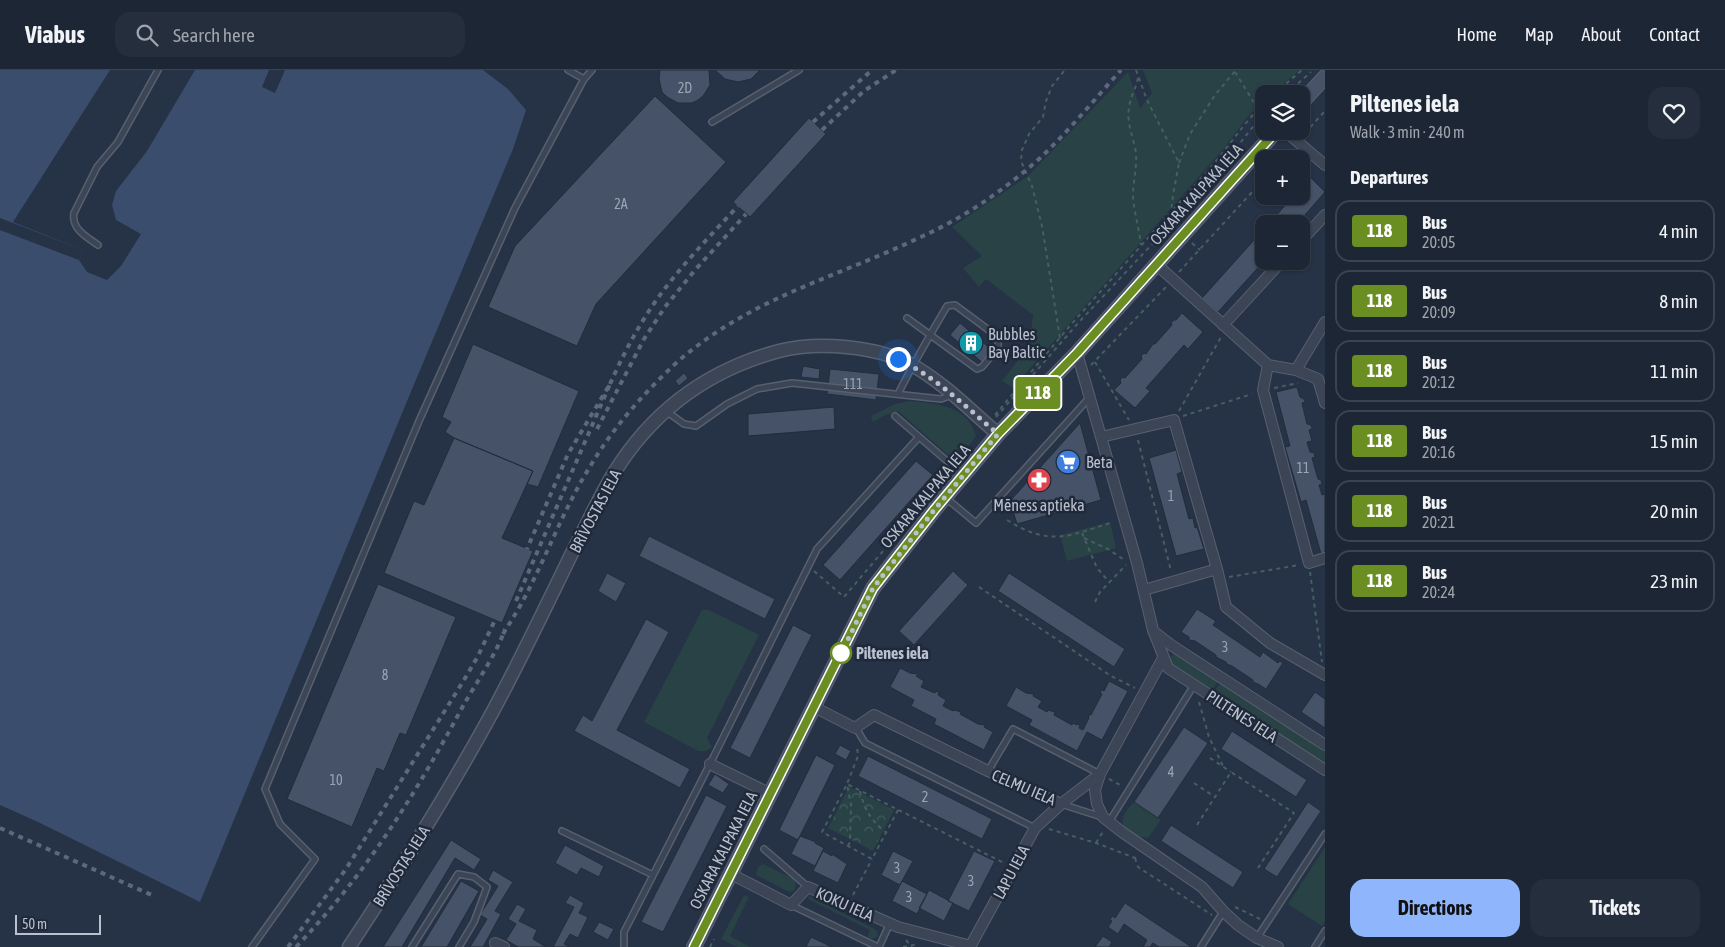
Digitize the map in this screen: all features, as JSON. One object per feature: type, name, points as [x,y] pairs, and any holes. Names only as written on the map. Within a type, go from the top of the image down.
[{"type":"main road","points":[[1310,93],[1325,77]]},
{"type":"main road","name":"OSKARA KALPAKA IELA","points":[[694,947],[873,588],[965,476],[993,430],[1077,353],[1268,140]]},
{"type":"street","points":[[1296,140],[1325,164]]},
{"type":"street","points":[[1310,231],[1325,215]]},
{"type":"street","points":[[1156,264],[1268,365],[1296,370],[1321,378],[1325,403]]},
{"type":"street","points":[[1223,325],[1274,270]]},
{"type":"street","points":[[1296,370],[1325,322]]},
{"type":"street","name":"BRĪVOSTAS IELA","points":[[350,947],[409,856],[493,711],[614,472],[641,435],[665,411],[688,392],[716,374],[752,358],[787,349],[812,345],[858,349],[898,359],[912,366],[953,395],[993,430]]},
{"type":"street","name":"PILTENES IELA","points":[[1077,353],[1144,590],[1153,630],[1168,668],[1325,770]]},
{"type":"street","points":[[1268,365],[1263,390],[1309,563],[1325,558]]},
{"type":"street","points":[[1101,437],[1174,420],[1226,606],[1270,643],[1324,675]]},
{"type":"street","points":[[1144,590],[1175,581],[1218,574]]},
{"type":"street","name":"PILTENES IELA","points":[[1153,630],[1171,644],[1325,745]]},
{"type":"street","points":[[1163,658],[1100,774],[1095,790],[1097,804],[1106,819],[1202,887],[1212,898],[1221,916],[1257,938],[1278,947]]},
{"type":"street","points":[[814,707],[855,728]]},
{"type":"street","name":"CELMU IELA","points":[[855,728],[874,715],[1060,804],[1100,774]]},
{"type":"street","points":[[710,764],[771,794]]},
{"type":"street","name":"LAPU IELA","points":[[971,946],[1035,828],[1060,804]]},
{"type":"street","name":"KOKU IELA","points":[[731,874],[790,905],[808,887],[898,927],[971,946]]},
{"type":"lane","points":[[98,245],[77,228],[73,218],[74,213],[97,166],[118,142],[158,70]]},
{"type":"lane","points":[[568,70],[584,80]]},
{"type":"lane","points":[[252,947],[316,859],[280,824],[265,789],[419,421],[515,208],[584,80],[592,70]]},
{"type":"lane","points":[[712,122],[800,70]]},
{"type":"lane","points":[[898,394],[912,366],[930,335],[947,306],[955,305],[994,334],[998,340],[998,348],[982,367],[976,370],[930,335],[907,318]]},
{"type":"lane","points":[[665,411],[684,424],[696,426],[726,404],[757,390],[792,383],[941,399],[953,395]]},
{"type":"lane","points":[[946,497],[976,523],[1090,397]]},
{"type":"lane","points":[[895,416],[965,476]]},
{"type":"lane","points":[[624,947],[624,932],[817,549],[919,437]]},
{"type":"lane","points":[[1060,804],[1106,819],[1129,790],[1194,685]]},
{"type":"lane","points":[[855,728],[865,743],[1035,828]]},
{"type":"lane","points":[[988,771],[1013,729],[1100,774]]},
{"type":"lane","points":[[562,831],[653,875]]},
{"type":"lane","points":[[1257,938],[1325,834]]},
{"type":"lane","points":[[764,849],[808,887]]},
{"type":"lane","points":[[412,947],[458,874],[474,877],[487,887],[474,922],[459,947]]},
{"type":"lane","points":[[790,905],[879,947],[890,923]]},
{"type":"lane","points":[[1201,947],[1221,916]]},
{"type":"lane","points":[[1315,947],[1325,932]]},
{"type":"path","points":[[1060,338],[1042,226],[1032,186],[1021,161],[1022,150],[1029,134],[1042,116],[1052,86],[1066,70]]},
{"type":"path","points":[[1136,70],[1161,130],[1179,163]]},
{"type":"path","points":[[1172,223],[1179,163],[1190,134],[1235,70],[1255,104]]},
{"type":"path","points":[[1284,85],[1302,70]]},
{"type":"path","points":[[1296,85],[1313,70]]},
{"type":"path","points":[[1138,78],[1129,108],[1130,129],[1137,168],[1133,193],[1134,208],[1141,246]]},
{"type":"path","points":[[993,430],[991,420],[1060,338],[1166,219],[1255,112]]},
{"type":"path","points":[[993,430],[1080,321],[1172,223],[1255,124]]},
{"type":"path","points":[[1166,219],[1176,228]]},
{"type":"path","points":[[1189,240],[1200,250]]},
{"type":"path","points":[[1174,420],[1220,339],[1223,325]]},
{"type":"path","points":[[1095,362],[1135,429],[1166,557],[1175,581]]},
{"type":"path","points":[[1174,420],[1263,390],[1321,378]]},
{"type":"path","points":[[808,567],[844,597],[911,518]]},
{"type":"path","points":[[1007,520],[1023,530],[1049,538],[1064,537],[1124,518]]},
{"type":"path","points":[[1082,532],[1097,568],[1110,583]]},
{"type":"path","points":[[1084,538],[1108,549],[1128,562],[1100,592],[1095,602]]},
{"type":"path","points":[[1218,574],[1309,563],[1324,675]]},
{"type":"path","points":[[979,587],[1112,676],[1144,693]]},
{"type":"path","points":[[1194,685],[1210,736],[1223,766]]},
{"type":"path","points":[[855,728],[858,756],[847,784],[822,832],[872,859]]},
{"type":"path","points":[[1210,758],[1294,813],[1258,868]]},
{"type":"path","points":[[1197,824],[1231,772]]},
{"type":"path","points":[[1100,774],[1129,790]]},
{"type":"path","points":[[1194,783],[1215,797]]},
{"type":"path","points":[[847,784],[1013,868]]},
{"type":"path","points":[[847,784],[851,805],[850,842],[848,846]]},
{"type":"path","points":[[860,791],[863,804],[870,817],[886,833]]},
{"type":"path","points":[[848,905],[898,810]]},
{"type":"path","points":[[1096,843],[1106,819]]},
{"type":"path","points":[[1035,828],[1050,829],[1096,843],[1135,858]]},
{"type":"path","points":[[1135,858],[1146,849]]},
{"type":"path","points":[[1135,858],[1138,867],[1221,916]]},
{"type":"path","points":[[1212,898],[1225,901],[1268,921]]},
{"type":"path","points":[[710,947],[714,939]]},
{"type":"green space","points":[[1143,70],[1300,70],[1282,85],[1255,85],[1255,109],[1225,147],[1013,388],[1002,381],[1029,346],[1033,315],[986,279],[979,287],[963,268],[982,256],[952,227],[1028,176],[1128,72],[1140,108],[1152,93]]},
{"type":"green space","points":[[910,401],[950,408],[966,418],[976,436],[956,462],[898,411],[873,422],[871,416],[895,404]]},
{"type":"green space","points":[[1110,522],[1116,548],[1067,561],[1060,535]]},
{"type":"green space","points":[[702,610],[709,610],[759,635],[707,738],[712,747],[706,751],[698,751],[644,722]]},
{"type":"green space","points":[[1175,653],[1219,680],[1211,691],[1170,664],[1170,657]]},
{"type":"green space","points":[[1221,682],[1325,751],[1325,766],[1213,693]]},
{"type":"green space","points":[[849,787],[894,810],[873,851],[828,828]]},
{"type":"green space","points":[[1134,802],[1161,820],[1148,838],[1134,836],[1124,829],[1123,817]]},
{"type":"green space","points":[[1325,847],[1325,921],[1322,926],[1288,904]]},
{"type":"green space","points":[[763,864],[794,879],[796,885],[794,891],[789,892],[756,875],[758,867]]},
{"type":"green space","points":[[744,895],[749,897],[730,936],[750,947],[737,947],[721,939]]},
{"type":"green space","points":[[809,896],[876,930],[877,937],[872,939],[867,937],[870,930],[808,899]]},
{"type":"water","points":[[0,70],[110,70],[13,222],[83,250],[79,260],[87,272],[107,280],[121,266],[141,234],[116,220],[112,205],[116,191],[147,151],[195,70],[483,70],[508,89],[526,110],[513,149],[200,902],[0,805]]},
{"type":"pier","points":[[269,70],[285,70],[275,93],[262,87]]},
{"type":"pier","points":[[0,218],[83,250],[79,260],[0,230]]},
{"type":"building","points":[[660,70],[709,70],[710,85],[698,100],[692,103],[678,103],[662,92],[659,79]]},
{"type":"building","points":[[715,70],[760,70],[751,79],[738,82],[725,79]]},
{"type":"building","points":[[655,96],[726,162],[596,304],[577,346],[488,307],[515,246]]},
{"type":"building","points":[[809,118],[826,134],[750,217],[733,202]]},
{"type":"building","points":[[1310,177],[1325,192],[1305,215],[1277,215],[1285,205],[1310,205]]},
{"type":"building","points":[[1255,239],[1256,270],[1218,312],[1202,298]]},
{"type":"building","points":[[1182,313],[1203,332],[1188,349],[1184,345],[1146,388],[1150,391],[1135,408],[1114,390],[1121,383],[1120,380],[1123,377],[1125,378],[1142,359],[1141,356],[1144,353],[1146,354],[1172,325],[1171,323]]},
{"type":"building","name":"Bubbles Bay Baltic","points":[[960,323],[993,351],[983,363],[950,335]]},
{"type":"building","points":[[473,344],[579,391],[538,487],[527,484],[533,471],[454,438],[445,432],[451,422],[442,417]]},
{"type":"building","points":[[803,366],[820,369],[819,379],[801,377]]},
{"type":"building","points":[[830,369],[879,374],[876,400],[827,394]]},
{"type":"building","points":[[684,373],[688,378],[679,386],[675,381]]},
{"type":"building","points":[[1297,387],[1300,397],[1305,402],[1302,403],[1307,424],[1311,425],[1312,429],[1309,430],[1312,441],[1307,442],[1310,452],[1314,453],[1315,457],[1312,458],[1318,479],[1321,480],[1322,484],[1319,485],[1322,495],[1325,494],[1325,552],[1321,554],[1306,500],[1301,502],[1285,447],[1290,446],[1276,392]]},
{"type":"building","points":[[834,407],[835,429],[748,436],[748,414]]},
{"type":"building","name":"Beta","points":[[1080,423],[1101,500],[1017,524],[1010,501]]},
{"type":"building","points":[[454,438],[533,471],[502,538],[533,551],[502,623],[384,573],[414,501],[424,505]]},
{"type":"building","points":[[1176,450],[1182,472],[1177,474],[1189,519],[1193,518],[1204,549],[1176,556],[1149,458]]},
{"type":"building","points":[[916,461],[933,475],[840,580],[823,565]]},
{"type":"building","points":[[649,536],[775,599],[765,619],[639,556]]},
{"type":"building","points":[[953,571],[968,585],[914,645],[899,631]]},
{"type":"building","points":[[607,573],[626,583],[616,602],[598,591]]},
{"type":"building","points":[[1009,573],[1125,649],[1114,667],[998,591]]},
{"type":"building","points":[[378,584],[456,617],[406,735],[400,733],[384,771],[377,768],[352,827],[287,799]]},
{"type":"building","points":[[1197,609],[1216,621],[1213,625],[1260,657],[1263,652],[1278,663],[1280,661],[1283,663],[1266,689],[1195,641],[1189,640],[1189,637],[1181,632]]},
{"type":"building","points":[[646,619],[669,632],[617,730],[690,769],[680,788],[574,731],[583,715],[592,721]]},
{"type":"building","points":[[793,625],[812,635],[750,758],[730,748]]},
{"type":"building","points":[[900,668],[910,673],[918,674],[916,676],[924,681],[921,687],[935,693],[936,691],[939,693],[938,695],[946,700],[943,706],[953,711],[961,712],[960,714],[978,724],[985,725],[984,727],[993,732],[984,750],[934,724],[936,719],[911,706],[914,700],[890,687]]},
{"type":"building","points":[[1109,681],[1128,691],[1102,740],[1087,732],[1077,751],[1029,725],[1032,720],[1006,706],[1016,687],[1026,693],[1034,694],[1033,696],[1042,701],[1038,707],[1047,712],[1048,710],[1055,712],[1054,715],[1072,725],[1073,723],[1080,725],[1079,728],[1083,730],[1102,694],[1100,692],[1104,691]]},
{"type":"building","points":[[1315,692],[1325,699],[1325,728],[1301,712]]},
{"type":"building","points":[[1184,727],[1208,743],[1158,818],[1134,802]]},
{"type":"building","points":[[1232,731],[1307,780],[1296,797],[1221,749]]},
{"type":"building","points":[[840,745],[851,751],[846,760],[835,754]]},
{"type":"building","points":[[816,755],[835,765],[798,840],[779,830]]},
{"type":"building","points":[[868,756],[992,819],[982,839],[858,776]]},
{"type":"building","points":[[715,774],[729,784],[723,793],[708,785]]},
{"type":"building","points":[[706,795],[727,806],[663,932],[641,922]]},
{"type":"building","points":[[1308,802],[1321,811],[1277,877],[1264,869]]},
{"type":"building","points":[[1171,825],[1243,872],[1233,888],[1161,841]]},
{"type":"building","points":[[800,836],[816,842],[824,848],[815,866],[791,854]]},
{"type":"building","points":[[451,840],[481,859],[474,870],[455,858],[402,947],[383,947]]},
{"type":"building","points":[[565,845],[604,866],[599,877],[581,868],[577,875],[555,863]]},
{"type":"building","points":[[823,851],[832,856],[832,854],[847,864],[838,883],[813,871]]},
{"type":"building","points":[[893,851],[913,861],[900,885],[881,875]]},
{"type":"building","points":[[974,851],[995,861],[969,911],[948,901]]},
{"type":"building","points":[[493,870],[513,882],[495,911],[501,914],[483,947],[470,947],[487,919],[480,915],[498,886],[488,880]]},
{"type":"building","points":[[461,881],[479,891],[447,947],[421,947]]},
{"type":"building","points":[[902,881],[927,894],[917,914],[892,901]]},
{"type":"building","points":[[929,890],[953,903],[944,921],[919,908]]},
{"type":"building","points":[[570,895],[584,903],[579,913],[588,917],[578,938],[570,934],[564,944],[569,947],[553,947],[574,907],[565,903]]},
{"type":"building","points":[[1125,903],[1190,946],[1159,947],[1153,943],[1150,947],[1143,947],[1147,940],[1124,924],[1118,934],[1108,927],[1112,921],[1110,920],[1112,916],[1115,918]]},
{"type":"building","points":[[517,904],[526,909],[519,921],[537,930],[533,939],[546,947],[518,947],[506,940],[516,924],[508,919]]},
{"type":"building","points":[[599,922],[614,929],[608,940],[593,932]]},
{"type":"building","points":[[1103,936],[1112,942],[1109,947],[1095,947]]},
{"type":"building","points":[[811,937],[832,947],[806,947]]},
{"type":"railway","points":[[813,122],[872,70]]},
{"type":"railway","points":[[822,130],[864,91],[896,70]]},
{"type":"railway","points":[[503,634],[528,591],[582,479],[629,412],[674,365],[702,342],[732,322],[762,306],[939,229],[984,202],[1050,149],[1121,70]]},
{"type":"railway","points":[[610,384],[642,322],[664,289],[738,206]]},
{"type":"railway","points":[[597,429],[644,339],[665,307],[695,270],[746,214]]},
{"type":"railway","points":[[516,601],[610,384],[568,454],[527,549]]},
{"type":"railway","points":[[288,947],[346,869],[464,680],[495,620]]},
{"type":"railway","points":[[296,947],[345,891],[388,833],[492,658],[505,629]]},
{"type":"railway","points":[[0,828],[154,896]]},
{"type":"bus line","name":"118","points":[[694,947],[873,588],[935,509],[965,476],[998,434],[1077,353],[1268,140]]},
{"type":"place","name":"Bubbles Bay Baltic","points":[[971,343]]},
{"type":"place","name":"Beta","points":[[1068,462]]},
{"type":"place","name":"Mēness aptieka","points":[[1039,480]]},
{"type":"place","name":"Piltenes iela","points":[[841,653]]},
{"type":"route","points":[[841,653],[839,658],[873,588],[935,509],[965,476],[998,434],[929,376],[898,359]]}]
